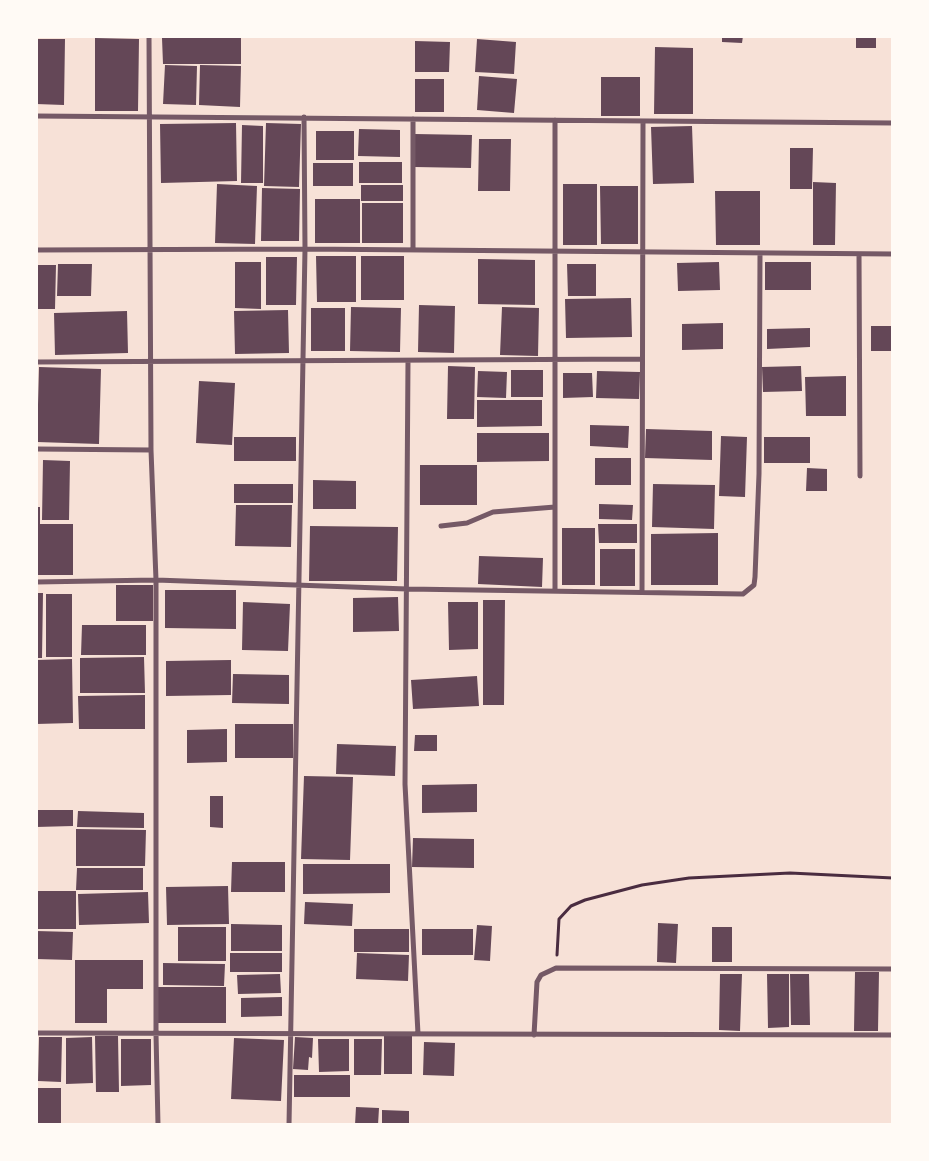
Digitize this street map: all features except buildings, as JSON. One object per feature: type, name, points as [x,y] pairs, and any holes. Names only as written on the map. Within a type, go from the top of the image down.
[{"type":"street","points":[[149,36],[151,450],[156,580],[156,1034],[158,1125]]},
{"type":"street","points":[[36,116],[413,118],[643,123],[893,123]]},
{"type":"street","points":[[289,1125],[305,249],[304,117]]},
{"type":"street","points":[[413,118],[413,250]]},
{"type":"street","points":[[556,120],[556,591]]},
{"type":"street","points":[[642,592],[643,123]]},
{"type":"street","points":[[36,250],[305,249],[893,254]]},
{"type":"street","points":[[36,582],[156,580],[407,589],[743,594],[754,585],[759,474],[760,254]]},
{"type":"street","points":[[859,254],[860,476]]},
{"type":"street","points":[[36,362],[642,359]]},
{"type":"street","points":[[408,361],[405,784],[418,1034]]},
{"type":"street","points":[[36,449],[151,450]]},
{"type":"street","points":[[441,526],[467,523],[493,512],[556,507]]},
{"type":"street","points":[[534,1035],[537,982],[541,975],[556,968],[893,969]]},
{"type":"street","points":[[36,1034],[893,1035]]},
{"type":"path","points":[[556,968],[559,919],[571,906],[585,900],[642,885],[689,878],[790,873],[893,878]]}]
